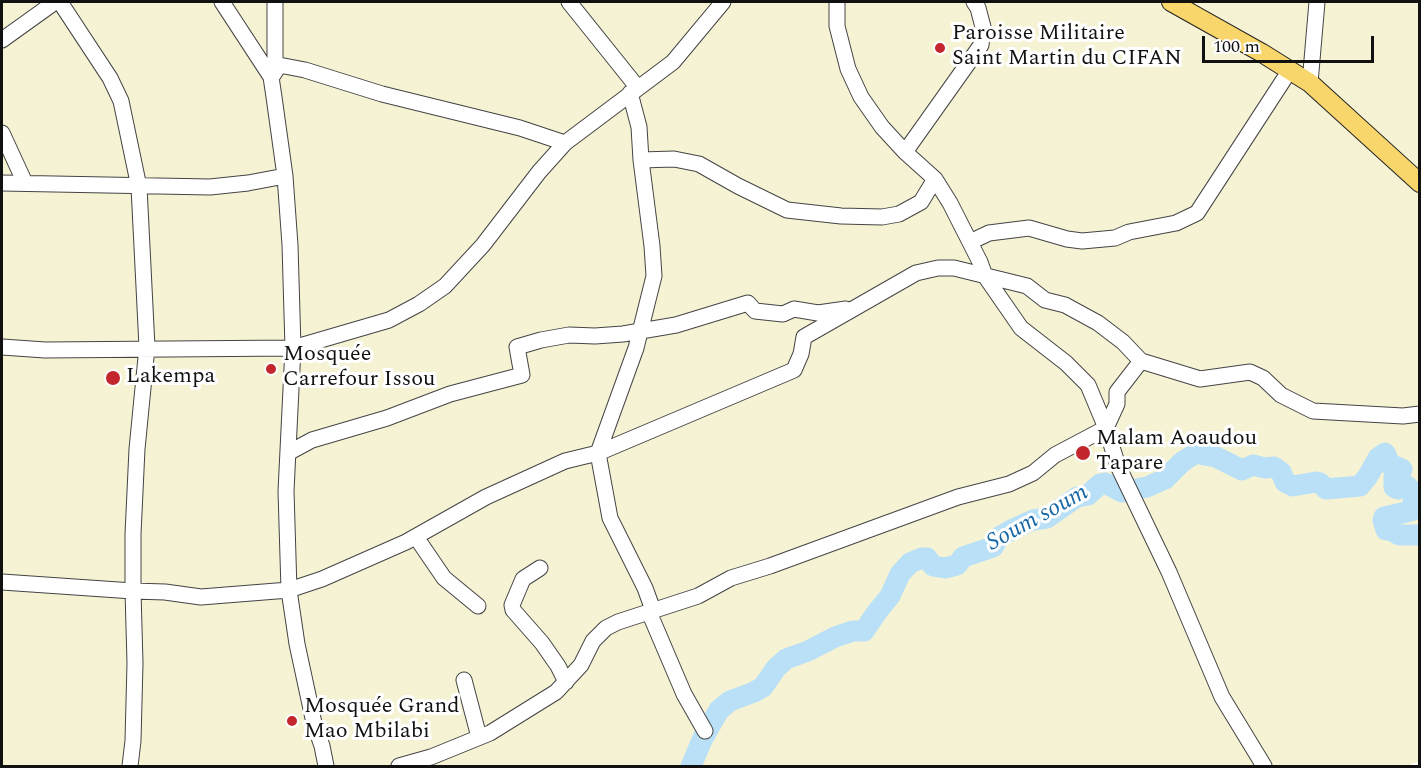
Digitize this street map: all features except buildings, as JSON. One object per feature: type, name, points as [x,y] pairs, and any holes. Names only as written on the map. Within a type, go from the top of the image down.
[{"type":"main road","points":[[1171,2],[1310,83],[1419,183]]},
{"type":"street","points":[[2,40],[55,2]]},
{"type":"street","points":[[60,2],[110,78],[121,101],[139,187],[147,347],[137,449],[133,534],[135,663],[130,766]]},
{"type":"street","points":[[222,2],[273,74]]},
{"type":"street","points":[[275,2],[273,74],[285,176],[293,348],[286,491],[289,590],[297,644],[326,766]]},
{"type":"street","points":[[570,2],[634,90],[652,246],[654,276],[640,331],[598,453],[610,518],[645,588],[651,611],[684,694],[705,731]]},
{"type":"street","points":[[2,347],[45,350],[147,347],[293,348],[389,320],[419,304],[444,286],[483,245],[539,172],[565,143],[673,62],[723,2]]},
{"type":"street","points":[[837,2],[837,26],[848,69],[861,97],[882,127],[905,152],[935,178],[970,242],[985,276],[1021,328],[1066,363],[1089,385],[1118,466],[1169,572],[1222,697],[1264,766]]},
{"type":"street","points":[[905,152],[981,45],[982,27],[978,8],[974,2]]},
{"type":"street","points":[[1310,83],[1317,2]]},
{"type":"street","points":[[273,74],[279,65],[305,70],[382,94],[520,128],[565,143]]},
{"type":"street","points":[[970,242],[989,233],[1029,228],[1082,242],[1115,238],[1129,232],[1176,223],[1197,213],[1290,70]]},
{"type":"street","points":[[2,133],[25,183]]},
{"type":"street","points":[[641,160],[674,159],[699,164],[787,210],[840,216],[882,217],[899,213],[921,202],[935,178]]},
{"type":"street","points":[[2,183],[210,187],[285,176]]},
{"type":"street","points":[[2,582],[165,592],[201,597],[289,590],[322,579],[416,537],[496,493],[565,461],[598,453],[794,370],[801,354],[804,337],[916,273],[938,268],[954,268],[1027,286],[1046,300],[1079,311],[1123,342],[1141,361],[1200,379],[1250,372],[1263,378],[1281,395],[1313,411],[1403,416],[1419,414]]},
{"type":"street","points":[[288,453],[312,440],[387,418],[450,394],[522,375],[517,347],[541,340],[569,335],[595,336],[676,325],[748,303],[755,311],[783,314],[794,309],[818,313],[855,308]]},
{"type":"street","points":[[399,766],[431,757],[479,737],[556,692],[581,665],[593,641],[606,628],[698,596],[730,578],[770,566],[958,497],[1009,484],[1033,473],[1055,455],[1106,428],[1117,404],[1117,392],[1141,361]]},
{"type":"street","points":[[416,537],[444,578],[478,606]]},
{"type":"street","points":[[540,568],[523,579],[512,605],[513,610],[542,643],[566,682]]},
{"type":"street","points":[[464,680],[479,737]]},
{"type":"shaded area","points":[[2,2],[1419,2],[1419,761],[1408,766],[2,766]]},
{"type":"waterway","name":"Soum soum","points":[[691,766],[719,710],[730,701],[763,687],[776,668],[786,659],[835,637],[853,631],[864,631],[890,596],[900,574],[910,563],[927,558],[933,566],[945,568],[957,565],[963,557],[993,547],[999,537],[1033,520],[1047,518],[1077,497],[1088,495],[1100,484],[1105,483],[1122,492],[1147,487],[1165,479],[1182,462],[1199,451],[1242,470],[1253,465],[1265,468],[1274,467],[1281,472],[1285,482],[1293,486],[1316,482],[1326,489],[1360,486],[1378,458],[1385,453],[1387,463],[1402,469],[1400,474],[1394,477],[1394,487],[1398,489],[1407,486],[1414,498],[1411,511],[1384,517],[1386,530],[1399,535],[1420,535]]},
{"type":"place","name":"Paroisse Militaire Saint Martin du CIFAN","points":[[940,48]]},
{"type":"place","name":"Mosquée Carrefour Issou","points":[[271,369]]},
{"type":"place","name":"Lakempa","points":[[113,378]]},
{"type":"place","name":"Malam Aoaudou Tapare","points":[[1083,453]]},
{"type":"place","name":"Mosquée Grand Mao Mbilabi","points":[[292,721]]}]
